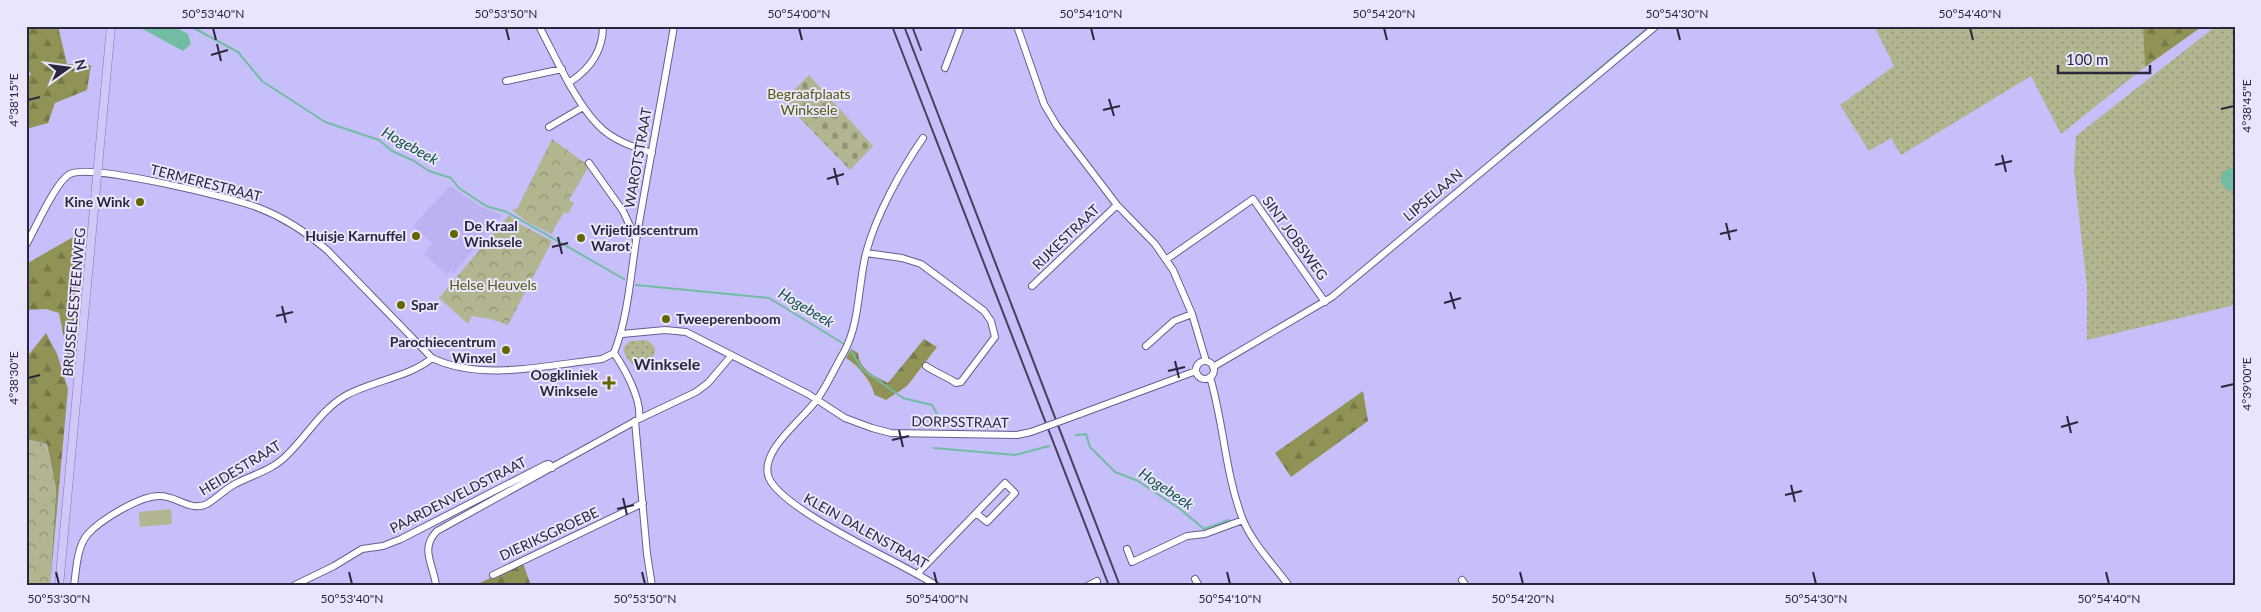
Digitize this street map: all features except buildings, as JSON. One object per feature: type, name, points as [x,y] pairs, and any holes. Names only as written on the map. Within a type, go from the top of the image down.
[{"type":"main road","name":"BRUSSELSESTEENWEG","points":[[60,584],[111,26]]},
{"type":"street","points":[[539,26],[584,107],[602,129],[631,147],[652,153]]},
{"type":"street","points":[[570,82],[585,71],[593,61],[601,46],[603,26]]},
{"type":"street","name":"WAROTSTRAAT","points":[[614,353],[622,334],[636,240],[674,26]]},
{"type":"street","points":[[945,68],[961,26]]},
{"type":"street","points":[[1017,26],[1044,104],[1071,146],[1117,205],[1167,259],[1181,285],[1206,361],[1214,367],[1210,377],[1235,495],[1243,520],[1252,536],[1290,586]]},
{"type":"street","name":"LIPSELAAN","points":[[1214,367],[1325,302],[1656,26]]},
{"type":"street","points":[[506,81],[562,69]]},
{"type":"street","points":[[549,127],[584,107]]},
{"type":"street","name":"KLEIN DALENSTRAAT","points":[[923,138],[872,231],[866,253],[850,340],[817,400],[769,458],[767,472],[770,480],[780,492],[801,510],[937,586]]},
{"type":"street","points":[[590,163],[623,211],[636,240]]},
{"type":"street","name":"TERMERESTRAAT","points":[[26,245],[64,178],[77,171],[154,182],[242,202],[292,224],[310,235],[327,250],[432,358]]},
{"type":"street","name":"SINT JOBSWEG","points":[[1167,259],[1252,199],[1325,302]]},
{"type":"street","name":"RIJKESTRAAT","points":[[1032,286],[1117,205]]},
{"type":"street","points":[[866,253],[902,258],[921,264],[984,311],[991,321],[995,337],[961,382],[956,383],[943,374],[936,374],[926,366]]},
{"type":"street","points":[[1146,346],[1174,321],[1192,314]]},
{"type":"street","name":"DORPSSTRAAT","points":[[622,334],[665,330],[686,332],[817,400],[855,423],[891,433],[1017,435],[1031,432],[1196,371]]},
{"type":"street","points":[[432,358],[450,366],[488,372],[602,359],[614,353],[627,375],[640,409],[637,420],[652,586]]},
{"type":"street","points":[[436,586],[427,554],[430,541],[437,531],[637,420],[703,388],[731,356]]},
{"type":"street","name":"HEIDESTRAAT","points":[[74,586],[81,546],[87,535],[127,507],[146,498],[162,496],[175,498],[188,506],[206,504],[227,489],[282,460],[332,404],[361,388],[412,369],[432,358]]},
{"type":"street","points":[[1206,361],[1197,365],[1196,371],[1203,379],[1210,377]]},
{"type":"street","name":"PAARDENVELDSTRAAT","points":[[293,586],[334,566],[362,549],[383,546],[401,539],[545,465],[549,464],[552,468]]},
{"type":"street","points":[[919,575],[976,513],[1005,483],[1015,493],[987,522],[976,513]]},
{"type":"street","name":"DIERIKSGROEBE","points":[[492,574],[643,503]]},
{"type":"street","points":[[1127,549],[1132,562],[1186,536],[1205,534],[1243,520]]},
{"type":"street","points":[[1195,579],[1199,586]]},
{"type":"street","points":[[1087,586],[1098,581]]},
{"type":"shaded area","points":[[137,26],[173,26],[188,34],[191,44],[183,51]]},
{"type":"shaded area","points":[[2235,168],[2235,191],[2225,188],[2220,178],[2224,171]]},
{"type":"shaded area","name":"De Kraal Winksele","points":[[450,186],[480,206],[502,215],[454,273],[451,270],[447,275],[424,254],[432,243],[413,226]]},
{"type":"green space","points":[[31,26],[58,26],[67,64],[91,65],[87,90],[55,103],[48,123],[26,129],[26,80],[31,74],[26,67],[26,28]]},
{"type":"green space","points":[[1874,26],[2143,26],[2145,67],[2061,134],[2031,76],[1901,155],[1891,138],[1869,151],[1840,105],[1894,66]]},
{"type":"green space","points":[[2143,26],[2203,26],[2145,67]]},
{"type":"green space","points":[[2216,26],[2235,26],[2235,305],[2087,340],[2087,287],[2074,171],[2076,136]]},
{"type":"green space","name":"Begraafplaats Winksele","points":[[809,75],[873,146],[850,170],[783,101]]},
{"type":"green space","points":[[552,139],[589,166],[569,200],[574,203],[568,214],[564,212],[551,234],[526,221],[511,209],[515,210],[518,207]]},
{"type":"green space","name":"Helse Heuvels","points":[[509,215],[518,223],[552,241],[508,325],[491,319],[472,316],[468,324],[439,298]]},
{"type":"green space","points":[[80,233],[71,373],[59,313],[46,309],[26,310],[26,264]]},
{"type":"green space","points":[[46,333],[57,354],[68,389],[50,586],[56,489],[47,444],[26,439],[26,358]]},
{"type":"green space","points":[[924,339],[937,347],[907,386],[886,400],[875,395],[864,374],[846,358],[851,349],[858,353],[864,368],[888,383]]},
{"type":"green space","points":[[646,340],[651,343],[655,350],[650,361],[643,368],[636,366],[630,361],[625,355],[623,348],[630,341]]},
{"type":"green space","points":[[1363,391],[1368,421],[1291,477],[1275,453]]},
{"type":"green space","points":[[26,439],[46,444],[56,489],[50,586],[26,586]]},
{"type":"green space","points":[[171,509],[172,524],[140,527],[139,512]]},
{"type":"green space","points":[[523,563],[531,586],[473,586]]},
{"type":"waterway","name":"Hogebeek","points":[[190,26],[238,52],[262,81],[325,122],[379,140],[392,151],[414,161],[429,171],[451,178],[459,188],[486,206],[507,212],[624,279]]},
{"type":"waterway","points":[[1502,150],[1648,28]]},
{"type":"waterway","name":"Hogebeek","points":[[636,285],[769,298],[844,344]]},
{"type":"waterway","name":"Hogebeek","points":[[851,351],[862,369],[903,398],[932,405],[937,414]]},
{"type":"waterway","name":"Hogebeek","points":[[1076,435],[1086,434],[1090,447],[1115,472],[1138,481],[1180,509],[1204,529],[1229,520]]},
{"type":"waterway","name":"Hogebeek","points":[[934,448],[1015,455],[1049,446]]},
{"type":"railway","points":[[892,26],[1109,586]]},
{"type":"railway","points":[[904,26],[1120,586]]},
{"type":"railway","points":[[912,26],[921,50]]},
{"type":"place","name":"Kine Wink","points":[[140,202]]},
{"type":"place","name":"De Kraal Winksele","points":[[454,234]]},
{"type":"place","name":"Huisje Karnuffel","points":[[416,236]]},
{"type":"place","name":"Vrijetijdscentrum Warot","points":[[581,238]]},
{"type":"place","name":"Spar","points":[[401,305]]},
{"type":"place","name":"Tweeperenboom","points":[[666,319]]},
{"type":"place","name":"Parochiecentrum Winxel","points":[[506,350]]},
{"type":"place","name":"Oogkliniek Winksele","points":[[609,383]]},
{"type":"district","name":"Winksele","points":[[667,364]]}]
